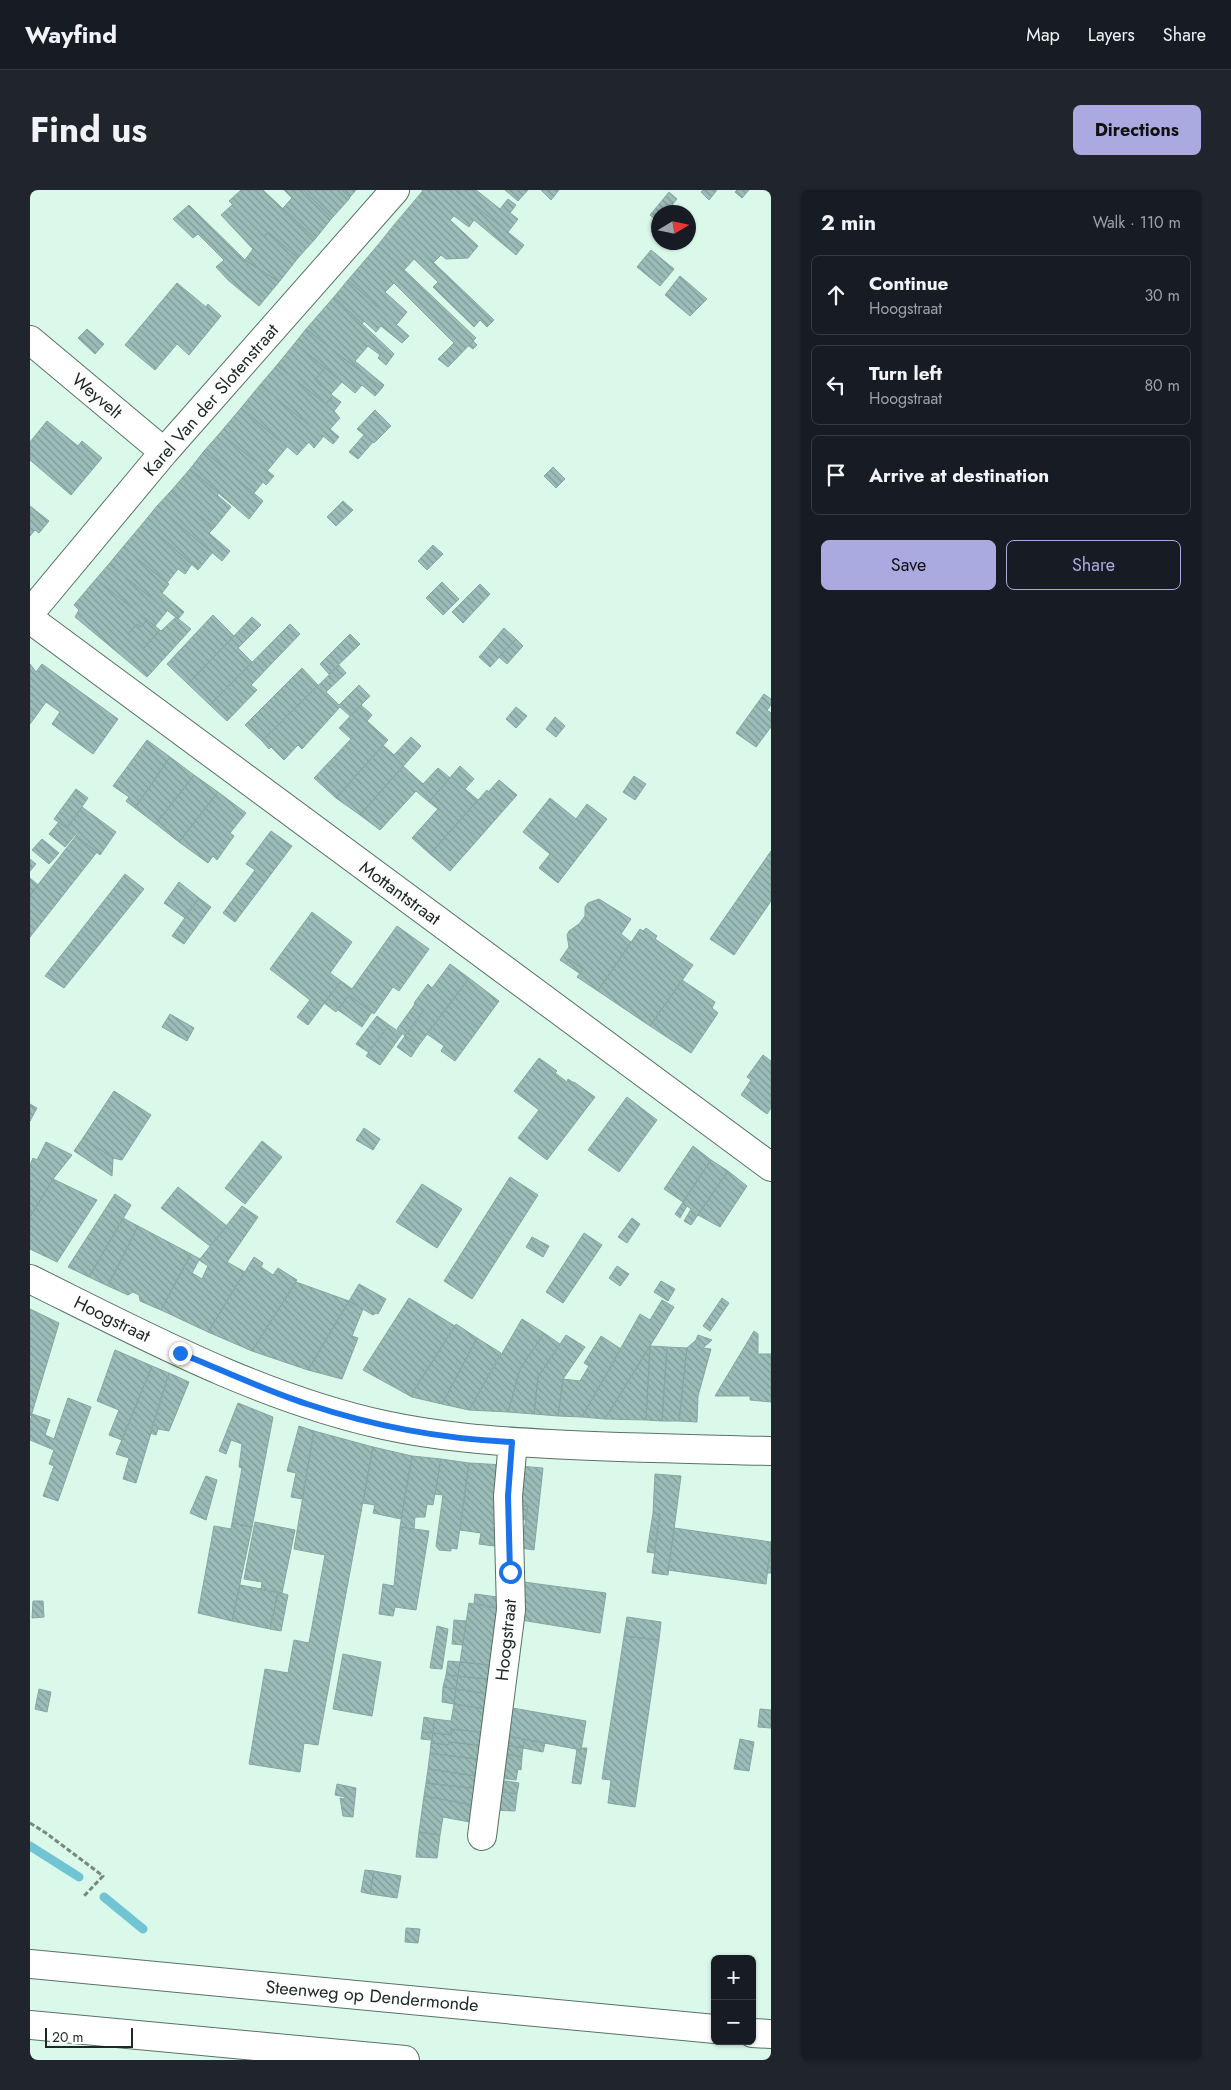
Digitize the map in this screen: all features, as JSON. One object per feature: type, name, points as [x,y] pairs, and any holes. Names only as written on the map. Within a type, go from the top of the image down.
[{"type":"street","name":"Karel Van der Slotenstraat","points":[[30,613],[164,452],[395,190]]},
{"type":"street","name":"Weyvelt","points":[[30,340],[164,452]]},
{"type":"street","name":"Mottantstraat","points":[[30,619],[771,1167]]},
{"type":"street","name":"Hoogstraat","points":[[30,1279],[180,1353],[306,1404],[384,1425],[484,1441],[606,1448],[771,1451]]},
{"type":"street","name":"Hoogstraat","points":[[482,1836],[511,1610],[508,1496],[512,1442]]},
{"type":"street","name":"Steenweg op Dendermonde","points":[[30,1964],[711,2029]]},
{"type":"street","points":[[30,2025],[405,2060]]},
{"type":"street","points":[[756,2033],[771,2034]]},
{"type":"path","points":[[30,1823],[103,1876],[84,1896]]},
{"type":"building","points":[[241,190],[263,190],[315,239],[298,258],[268,232],[264,237],[229,201]]},
{"type":"building","points":[[284,190],[303,190],[332,218],[315,239],[283,208],[292,198]]},
{"type":"building","points":[[303,190],[342,190],[350,198],[332,218]]},
{"type":"building","points":[[342,190],[356,190],[350,197]]},
{"type":"building","points":[[423,190],[455,190],[524,245],[516,255],[474,220],[469,227],[454,216],[450,220],[421,193]]},
{"type":"building","points":[[455,190],[476,190],[500,209],[508,199],[516,205],[510,213],[518,219],[508,232]]},
{"type":"building","points":[[505,190],[528,190],[518,201]]},
{"type":"building","points":[[541,190],[559,190],[551,200]]},
{"type":"building","points":[[703,190],[717,190],[709,200],[701,192]]},
{"type":"building","points":[[737,190],[749,190],[742,198],[735,192]]},
{"type":"building","points":[[669,192],[677,199],[672,205],[658,205]]},
{"type":"building","points":[[421,193],[478,246],[468,258],[446,259],[441,255],[434,262],[394,225]]},
{"type":"building","points":[[189,205],[245,260],[279,282],[259,306],[228,280],[216,267],[224,260],[198,234],[193,238],[173,219]]},
{"type":"building","points":[[232,205],[264,237],[268,232],[298,258],[279,282],[245,260],[253,249],[221,215]]},
{"type":"building","points":[[394,225],[494,320],[487,327],[480,320],[474,327],[433,287],[438,282],[414,259],[404,270],[378,245]]},
{"type":"building","points":[[378,245],[476,338],[448,367],[438,359],[454,343],[394,283],[385,292],[407,312],[397,324],[348,280]]},
{"type":"building","points":[[651,250],[674,269],[660,286],[637,267]]},
{"type":"building","points":[[680,276],[707,299],[690,316],[665,295]]},
{"type":"building","points":[[348,280],[409,336],[402,343],[381,326],[376,332],[364,321],[362,324],[334,297]]},
{"type":"building","points":[[177,283],[206,307],[208,304],[221,316],[189,355],[177,344],[155,370],[125,345]]},
{"type":"building","points":[[334,297],[394,354],[386,365],[378,358],[380,355],[368,346],[355,361],[384,385],[382,388],[306,329]]},
{"type":"building","points":[[87,329],[104,344],[95,354],[78,338]]},
{"type":"building","points":[[306,329],[382,388],[375,396],[362,385],[355,393],[295,343]]},
{"type":"building","points":[[473,341],[477,345],[473,349],[469,346]]},
{"type":"building","points":[[295,343],[325,368],[315,380],[333,396],[326,404],[277,365]]},
{"type":"building","points":[[277,365],[340,418],[330,429],[339,437],[333,444],[260,385]]},
{"type":"building","points":[[325,368],[342,382],[331,394],[315,380]]},
{"type":"building","points":[[260,385],[323,437],[314,448],[309,442],[297,455],[241,408]]},
{"type":"building","points":[[333,396],[341,402],[334,411],[326,404]]},
{"type":"building","points":[[241,408],[287,447],[267,471],[220,433]]},
{"type":"building","points":[[375,410],[391,426],[374,443],[357,429]]},
{"type":"building","points":[[47,421],[78,446],[82,441],[102,458],[71,495],[30,460],[30,442]]},
{"type":"building","points":[[220,433],[274,476],[266,485],[263,482],[254,493],[204,451]]},
{"type":"building","points":[[364,435],[373,442],[358,459],[349,452]]},
{"type":"building","points":[[204,451],[263,501],[249,519],[190,469]]},
{"type":"building","points":[[553,467],[565,479],[556,488],[544,476]]},
{"type":"building","points":[[190,469],[219,493],[217,495],[231,507],[214,528],[171,491]]},
{"type":"building","points":[[171,491],[214,528],[209,533],[230,551],[222,561],[157,506]]},
{"type":"building","points":[[343,501],[353,510],[336,526],[327,517]]},
{"type":"building","points":[[30,506],[49,521],[39,533],[35,530],[30,536]]},
{"type":"building","points":[[157,506],[212,553],[198,570],[144,522]]},
{"type":"building","points":[[144,522],[192,564],[185,574],[178,569],[167,583],[123,547]]},
{"type":"building","points":[[433,545],[443,554],[427,570],[418,561]]},
{"type":"building","points":[[123,547],[169,584],[162,593],[184,612],[178,619],[109,564]]},
{"type":"building","points":[[109,564],[167,611],[155,626],[96,579]]},
{"type":"building","points":[[96,579],[147,620],[141,627],[137,624],[128,634],[144,648],[160,630],[176,617],[191,629],[147,677],[75,617],[79,610],[74,605]]},
{"type":"building","points":[[442,582],[459,599],[443,615],[426,598]]},
{"type":"building","points":[[480,584],[490,594],[463,623],[452,612]]},
{"type":"building","points":[[213,615],[234,636],[188,684],[167,664]]},
{"type":"building","points":[[252,617],[261,625],[238,648],[252,662],[210,705],[188,684]]},
{"type":"building","points":[[147,620],[160,630],[144,648],[128,634],[137,624],[141,627]]},
{"type":"building","points":[[290,624],[300,634],[251,685],[257,690],[227,721],[210,705]]},
{"type":"building","points":[[504,628],[516,639],[490,667],[479,657]]},
{"type":"building","points":[[350,634],[360,644],[329,674],[320,664]]},
{"type":"building","points":[[516,639],[523,646],[507,664],[499,657]]},
{"type":"building","points":[[30,664],[36,672],[42,664],[118,719],[93,754],[52,724],[60,712],[46,702],[30,724]]},
{"type":"building","points":[[339,665],[346,673],[326,692],[339,705],[359,685],[370,696],[350,716],[340,707],[302,749],[298,745],[284,760],[262,741]]},
{"type":"building","points":[[302,668],[318,685],[262,741],[245,725]]},
{"type":"building","points":[[764,694],[771,699],[771,705],[767,710],[771,713],[771,727],[756,747],[736,733]]},
{"type":"building","points":[[361,705],[372,715],[367,721],[388,740],[336,798],[314,778],[351,739],[339,728]]},
{"type":"building","points":[[516,707],[527,716],[516,728],[506,719]]},
{"type":"building","points":[[555,717],[565,726],[556,737],[546,729]]},
{"type":"building","points":[[411,737],[421,746],[360,815],[336,798],[383,745],[394,755]]},
{"type":"building","points":[[147,740],[170,757],[135,808],[126,801],[129,797],[113,786]]},
{"type":"building","points":[[170,757],[194,775],[156,824],[135,808]]},
{"type":"building","points":[[403,766],[423,784],[438,768],[450,778],[429,802],[416,791],[380,830],[360,815]]},
{"type":"building","points":[[460,766],[474,779],[465,789],[478,800],[430,854],[412,838],[438,809],[429,802]]},
{"type":"building","points":[[194,775],[218,792],[179,842],[156,824]]},
{"type":"building","points":[[634,776],[646,784],[635,800],[623,792]]},
{"type":"building","points":[[499,780],[517,795],[450,871],[430,854],[487,790],[488,792]]},
{"type":"building","points":[[76,789],[88,798],[67,828],[54,819]]},
{"type":"building","points":[[218,792],[246,813],[230,833],[234,836],[217,860],[213,856],[208,863],[179,842]]},
{"type":"building","points":[[550,798],[576,819],[587,804],[607,819],[558,883],[539,868],[550,854],[523,832]]},
{"type":"building","points":[[82,807],[116,832],[100,855],[67,828]]},
{"type":"building","points":[[59,822],[75,835],[65,847],[49,834]]},
{"type":"building","points":[[271,831],[292,846],[235,922],[223,913],[255,870],[246,864]]},
{"type":"building","points":[[76,836],[97,852],[30,937],[30,895]]},
{"type":"building","points":[[42,839],[59,853],[49,864],[32,850]]},
{"type":"building","points":[[771,851],[771,901],[734,955],[710,939]]},
{"type":"building","points":[[30,859],[36,864],[30,871]]},
{"type":"building","points":[[125,874],[144,889],[64,988],[45,976]]},
{"type":"building","points":[[30,878],[38,885],[30,895]]},
{"type":"building","points":[[179,882],[199,898],[185,918],[164,903]]},
{"type":"building","points":[[199,898],[211,907],[184,944],[172,936]]},
{"type":"building","points":[[599,899],[631,919],[621,934],[631,942],[598,991],[577,977],[583,969],[569,959],[566,964],[560,960],[569,947],[567,935],[569,931],[579,924],[585,916],[585,907],[588,903]]},
{"type":"building","points":[[312,912],[352,942],[330,973],[341,981],[308,1025],[297,1017],[310,1000],[270,969]]},
{"type":"building","points":[[397,926],[429,949],[399,991],[393,987],[374,1014],[349,995],[336,1012],[324,1003],[341,981],[352,989]]},
{"type":"building","points":[[646,928],[657,936],[655,939],[693,965],[650,1026],[598,991],[640,929],[643,931]]},
{"type":"building","points":[[569,959],[583,969],[579,973],[566,964]]},
{"type":"building","points":[[450,964],[469,978],[419,1045],[405,1036],[424,1010],[414,1003],[428,984],[432,988]]},
{"type":"building","points":[[469,978],[499,1001],[455,1061],[441,1051],[444,1046],[427,1034]]},
{"type":"building","points":[[682,980],[715,1002],[712,1008],[718,1013],[691,1053],[650,1026]]},
{"type":"building","points":[[349,995],[372,1012],[362,1027],[338,1010]]},
{"type":"building","points":[[415,1004],[424,1010],[405,1036],[397,1029]]},
{"type":"building","points":[[170,1014],[194,1028],[187,1041],[162,1027]]},
{"type":"building","points":[[377,1016],[389,1025],[368,1052],[356,1044]]},
{"type":"building","points":[[389,1025],[402,1034],[380,1065],[366,1056]]},
{"type":"building","points":[[405,1036],[419,1045],[411,1057],[397,1047]]},
{"type":"building","points":[[763,1055],[771,1061],[771,1108],[767,1114],[741,1095],[751,1080],[747,1077]]},
{"type":"building","points":[[539,1058],[557,1071],[555,1073],[567,1082],[568,1079],[574,1082],[595,1097],[547,1160],[518,1138],[539,1110],[514,1091]]},
{"type":"building","points":[[114,1091],[151,1115],[122,1160],[113,1158],[83,1138]]},
{"type":"building","points":[[627,1097],[657,1120],[619,1172],[588,1150]]},
{"type":"building","points":[[30,1104],[37,1108],[30,1121]]},
{"type":"building","points":[[364,1128],[380,1139],[373,1150],[356,1140]]},
{"type":"building","points":[[83,1138],[113,1158],[112,1176],[74,1151]]},
{"type":"building","points":[[262,1141],[282,1157],[245,1204],[225,1188]]},
{"type":"building","points":[[46,1142],[72,1155],[53,1179],[30,1217],[30,1165],[33,1158],[37,1160]]},
{"type":"building","points":[[693,1146],[711,1160],[683,1202],[664,1189]]},
{"type":"building","points":[[711,1160],[728,1171],[691,1225],[684,1221],[691,1209],[687,1206],[680,1218],[675,1214]]},
{"type":"building","points":[[728,1171],[747,1186],[720,1227],[698,1215]]},
{"type":"building","points":[[510,1177],[538,1195],[472,1299],[444,1281]]},
{"type":"building","points":[[53,1179],[97,1200],[57,1262],[30,1249],[30,1217]]},
{"type":"building","points":[[422,1184],[462,1209],[437,1248],[396,1222]]},
{"type":"building","points":[[178,1187],[227,1226],[210,1246],[161,1208]]},
{"type":"building","points":[[115,1194],[131,1205],[89,1277],[68,1267]]},
{"type":"building","points":[[242,1206],[258,1217],[227,1262],[245,1272],[208,1332],[161,1310],[191,1254],[200,1259]],"holes":[[[199,1260],[208,1266],[202,1279],[192,1273]]]},
{"type":"building","points":[[123,1218],[138,1226],[108,1286],[89,1277]]},
{"type":"building","points":[[632,1218],[640,1224],[627,1243],[618,1237]]},
{"type":"building","points":[[138,1226],[191,1254],[161,1310],[140,1301],[139,1295],[133,1292],[128,1295],[108,1286]]},
{"type":"building","points":[[584,1233],[602,1245],[563,1303],[546,1292]]},
{"type":"building","points":[[532,1237],[549,1246],[543,1257],[526,1247]]},
{"type":"building","points":[[254,1257],[263,1263],[261,1267],[273,1275],[278,1268],[297,1280],[252,1351],[208,1332]]},
{"type":"building","points":[[617,1266],[629,1274],[620,1286],[609,1278]]},
{"type":"building","points":[[661,1281],[675,1289],[668,1301],[654,1292]]},
{"type":"building","points":[[296,1282],[349,1301],[308,1370],[252,1351]]},
{"type":"building","points":[[359,1284],[386,1299],[378,1314],[373,1315],[349,1301]]},
{"type":"building","points":[[409,1298],[455,1326],[413,1392],[412,1397],[363,1370]]},
{"type":"building","points":[[722,1298],[729,1303],[710,1331],[703,1326]]},
{"type":"building","points":[[662,1300],[674,1307],[605,1419],[582,1417],[640,1314],[650,1320]]},
{"type":"building","points":[[349,1301],[363,1309],[352,1336],[358,1338],[342,1379],[308,1370]]},
{"type":"building","points":[[30,1309],[59,1323],[31,1416],[30,1415]]},
{"type":"building","points":[[522,1319],[544,1333],[520,1369],[508,1412],[469,1410]]},
{"type":"building","points":[[456,1324],[477,1338],[442,1404],[412,1397],[413,1392]]},
{"type":"building","points":[[754,1331],[758,1334],[758,1354],[771,1354],[771,1402],[750,1400],[750,1396],[715,1396]]},
{"type":"building","points":[[544,1333],[560,1344],[538,1377],[534,1414],[508,1412],[520,1369]]},
{"type":"building","points":[[566,1335],[585,1347],[563,1379],[558,1416],[534,1414],[538,1377]]},
{"type":"building","points":[[698,1335],[712,1340],[703,1348],[711,1349],[698,1396],[697,1422],[679,1421],[687,1348],[696,1340]]},
{"type":"building","points":[[601,1336],[621,1349],[582,1417],[558,1416],[563,1379],[580,1381],[589,1366],[584,1363]]},
{"type":"building","points":[[477,1338],[501,1353],[469,1410],[442,1404]]},
{"type":"building","points":[[650,1346],[667,1347],[662,1421],[646,1420]]},
{"type":"building","points":[[650,1346],[646,1420],[605,1419]]},
{"type":"building","points":[[667,1347],[687,1348],[679,1421],[662,1421]]},
{"type":"building","points":[[115,1350],[152,1366],[122,1440],[109,1435],[119,1410],[97,1401]]},
{"type":"building","points":[[152,1366],[169,1373],[136,1483],[123,1479],[129,1458],[116,1454]]},
{"type":"building","points":[[169,1373],[189,1382],[169,1431],[158,1429],[156,1435],[150,1433]]},
{"type":"building","points":[[68,1398],[91,1407],[58,1501],[43,1496],[54,1466],[49,1464],[54,1450],[30,1440],[30,1421],[32,1414],[50,1420],[45,1435],[54,1439]]},
{"type":"building","points":[[238,1403],[273,1417],[252,1527],[232,1523],[242,1468],[239,1467],[242,1444],[231,1440],[226,1454],[219,1451]]},
{"type":"building","points":[[299,1426],[314,1431],[302,1499],[291,1497],[296,1473],[287,1471]]},
{"type":"building","points":[[314,1431],[373,1447],[318,1745],[304,1743],[300,1772],[249,1764],[265,1669],[288,1673],[294,1640],[309,1643],[325,1555],[294,1549]]},
{"type":"building","points":[[373,1447],[412,1456],[401,1519],[373,1513],[375,1505],[363,1503]]},
{"type":"building","points":[[412,1456],[441,1459],[433,1505],[427,1504],[425,1517],[415,1517],[414,1529],[400,1527]]},
{"type":"building","points":[[441,1459],[469,1463],[457,1549],[451,1548],[451,1551],[439,1550],[436,1546],[443,1495],[435,1494]]},
{"type":"building","points":[[469,1463],[505,1465],[494,1546],[479,1544],[481,1533],[460,1530]]},
{"type":"building","points":[[518,1466],[543,1468],[534,1550],[521,1548],[528,1506],[516,1505]]},
{"type":"building","points":[[655,1474],[681,1476],[668,1575],[652,1573],[660,1514],[653,1513]]},
{"type":"building","points":[[206,1476],[217,1480],[206,1520],[190,1513]]},
{"type":"building","points":[[516,1505],[528,1506],[525,1520],[515,1518]]},
{"type":"building","points":[[653,1513],[660,1514],[654,1553],[647,1552]]},
{"type":"building","points":[[255,1522],[295,1530],[282,1593],[261,1590],[262,1582],[244,1579]]},
{"type":"building","points":[[232,1523],[252,1527],[232,1621],[198,1613],[214,1526],[231,1529]]},
{"type":"building","points":[[400,1527],[429,1531],[416,1610],[395,1607],[393,1616],[379,1614],[383,1584],[394,1586]]},
{"type":"building","points":[[674,1528],[771,1542],[766,1584],[668,1570]]},
{"type":"building","points":[[771,1544],[771,1573],[767,1573]]},
{"type":"building","points":[[516,1581],[606,1593],[600,1633],[521,1620]]},
{"type":"building","points":[[240,1585],[278,1592],[270,1629],[232,1621]]},
{"type":"building","points":[[278,1592],[288,1595],[281,1631],[270,1629]]},
{"type":"building","points":[[475,1594],[505,1598],[505,1610],[474,1603]]},
{"type":"building","points":[[33,1601],[43,1601],[44,1617],[32,1618]]},
{"type":"building","points":[[469,1603],[505,1610],[497,1666],[460,1662]]},
{"type":"building","points":[[627,1617],[661,1622],[659,1640],[624,1636]]},
{"type":"building","points":[[454,1620],[466,1621],[463,1645],[452,1644]]},
{"type":"building","points":[[437,1626],[448,1629],[442,1669],[430,1668]]},
{"type":"building","points":[[624,1636],[659,1640],[635,1807],[608,1803],[611,1780],[602,1779]]},
{"type":"building","points":[[343,1654],[381,1662],[372,1716],[333,1709]]},
{"type":"building","points":[[448,1661],[460,1662],[458,1676],[446,1675]]},
{"type":"building","points":[[460,1662],[497,1666],[495,1680],[458,1676]]},
{"type":"building","points":[[446,1675],[458,1676],[456,1689],[443,1687]]},
{"type":"building","points":[[458,1676],[495,1680],[494,1695],[456,1689]]},
{"type":"building","points":[[443,1687],[456,1689],[454,1704],[442,1702]]},
{"type":"building","points":[[39,1689],[51,1692],[47,1712],[35,1709]]},
{"type":"building","points":[[456,1689],[494,1695],[491,1710],[454,1704]]},
{"type":"building","points":[[454,1704],[491,1710],[488,1733],[451,1729],[451,1735],[433,1733],[434,1719],[451,1721]]},
{"type":"building","points":[[507,1707],[586,1721],[581,1750],[502,1735]]},
{"type":"building","points":[[760,1709],[771,1710],[771,1728],[758,1727]]},
{"type":"building","points":[[424,1717],[434,1719],[433,1733],[422,1732]]},
{"type":"building","points":[[451,1729],[488,1733],[486,1746],[449,1742],[448,1745],[431,1743],[433,1733],[451,1735]]},
{"type":"building","points":[[422,1732],[433,1733],[432,1740],[421,1739]]},
{"type":"building","points":[[507,1736],[524,1739],[523,1748],[505,1745]]},
{"type":"building","points":[[524,1739],[545,1743],[543,1752],[523,1748]]},
{"type":"building","points":[[740,1739],[754,1742],[749,1771],[734,1769]]},
{"type":"building","points":[[449,1742],[486,1746],[484,1760],[430,1753],[431,1743],[448,1745]]},
{"type":"building","points":[[505,1745],[523,1748],[522,1757],[503,1753]]},
{"type":"building","points":[[581,1748],[587,1748],[581,1784],[572,1783],[577,1749],[581,1750]]},
{"type":"building","points":[[430,1753],[484,1760],[482,1777],[428,1769]]},
{"type":"building","points":[[502,1753],[522,1757],[521,1770],[518,1769],[516,1780],[499,1778]]},
{"type":"building","points":[[428,1769],[482,1777],[481,1789],[426,1783]]},
{"type":"building","points":[[499,1780],[519,1783],[517,1794],[497,1791]]},
{"type":"building","points":[[426,1783],[481,1789],[478,1806],[424,1796]]},
{"type":"building","points":[[337,1784],[356,1788],[353,1817],[343,1816],[340,1798],[345,1799],[345,1797],[335,1795]]},
{"type":"building","points":[[494,1791],[517,1794],[515,1811],[492,1810]]},
{"type":"building","points":[[424,1796],[478,1806],[475,1823],[443,1817],[440,1835],[419,1832]]},
{"type":"building","points":[[419,1832],[440,1835],[437,1858],[416,1857]]},
{"type":"building","points":[[365,1870],[374,1871],[370,1894],[361,1892]]},
{"type":"building","points":[[374,1871],[401,1876],[397,1898],[370,1894]]},
{"type":"building","points":[[406,1928],[420,1929],[418,1943],[405,1942]]},
{"type":"waterway","points":[[30,1846],[79,1877]]},
{"type":"waterway","points":[[104,1897],[143,1929]]},
{"type":"route","points":[[180,1353],[306,1404],[384,1425],[484,1441],[512,1442],[508,1496],[510,1572]]}]
